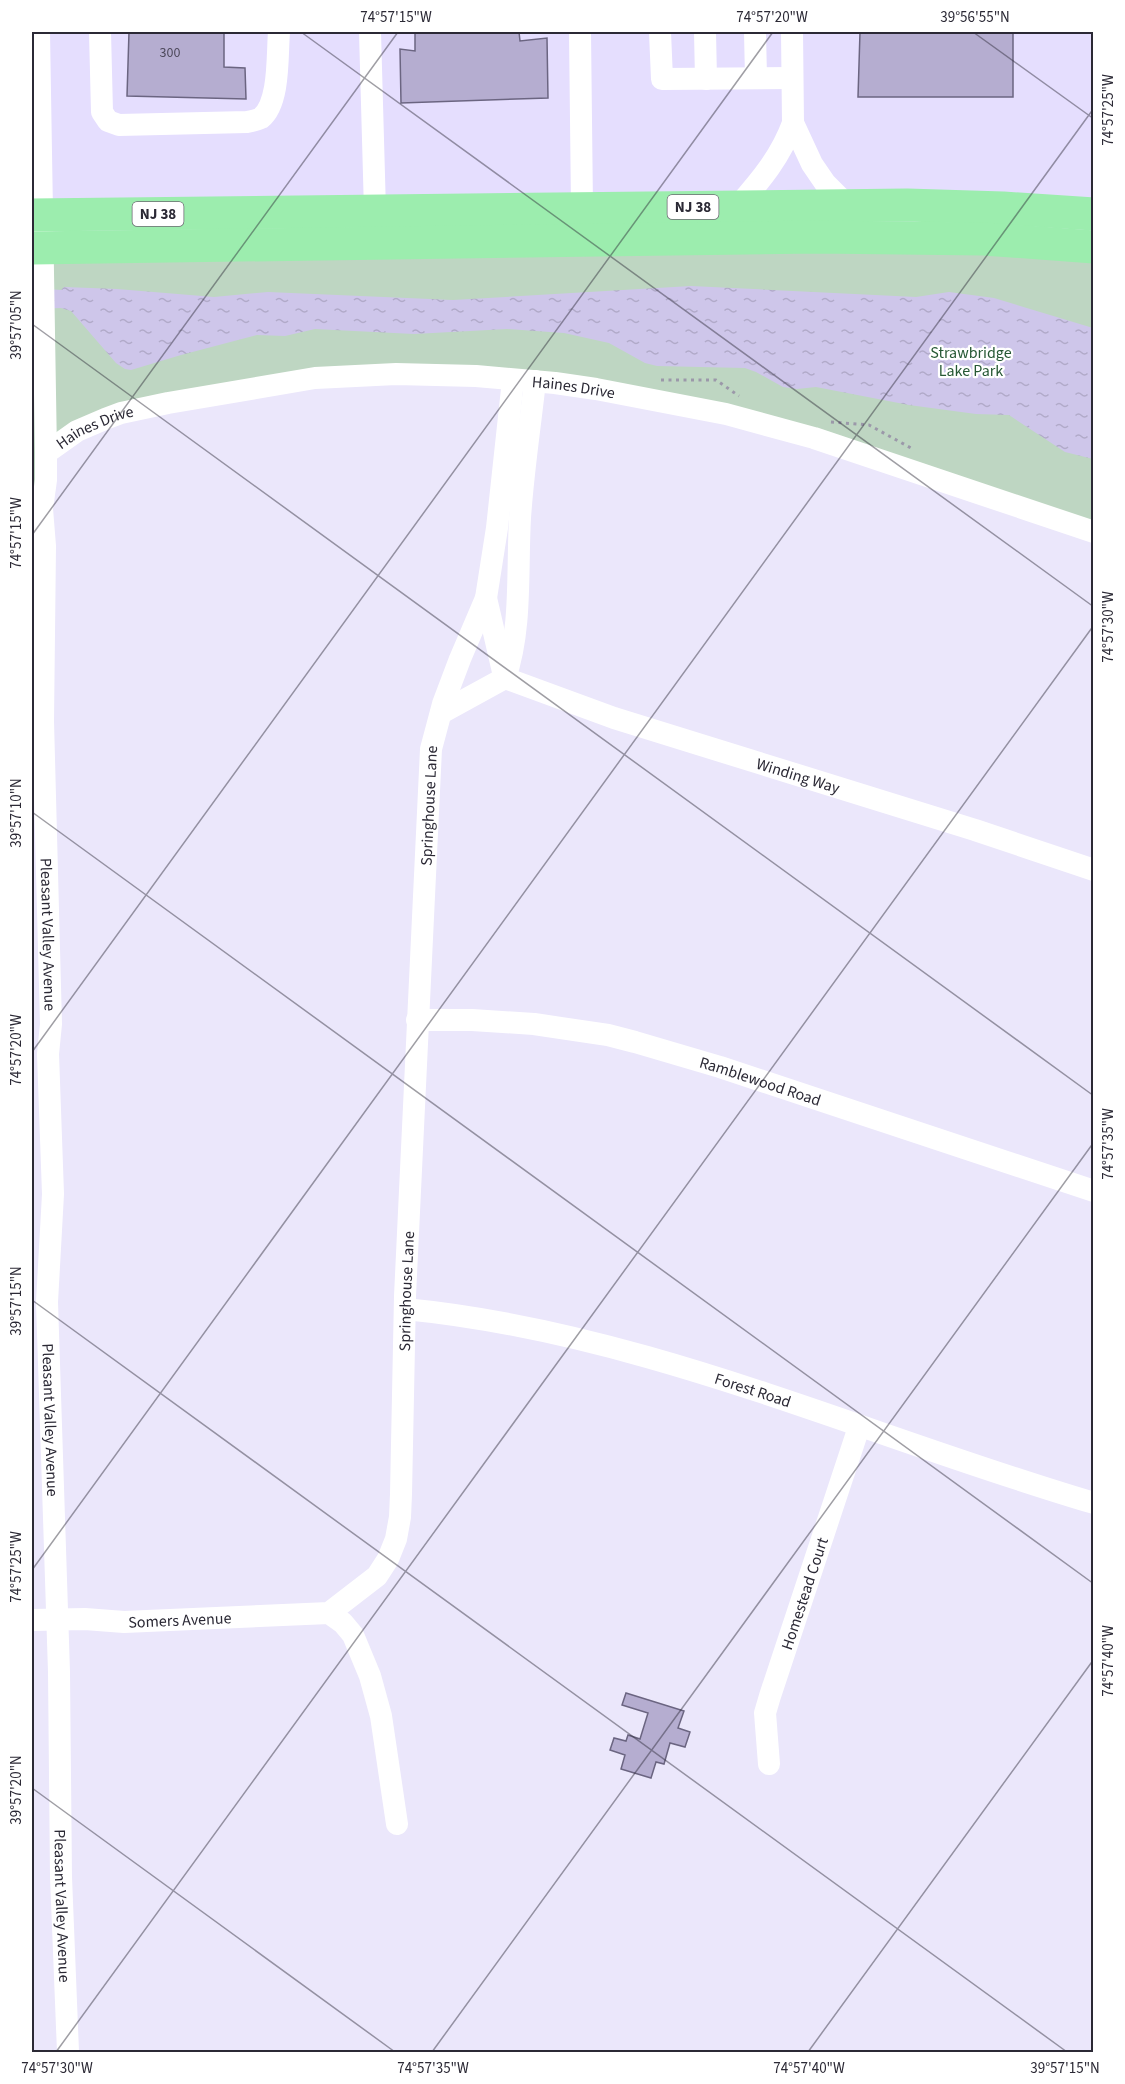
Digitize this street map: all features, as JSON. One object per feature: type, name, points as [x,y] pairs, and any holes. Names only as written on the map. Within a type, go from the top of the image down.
[{"type":"highway","name":"NJ 38","points":[[36,215],[847,205],[951,206],[1094,214]]},
{"type":"highway","name":"NJ 38","points":[[39,258],[817,237],[984,239],[1094,247]]},
{"type":"street","name":"Pleasant Valley Avenue","points":[[39,32],[36,215],[43,315],[46,480],[37,509],[45,546],[38,721],[51,1024],[40,1054],[53,1194],[47,1302],[58,1620],[61,1877],[68,2052]]},
{"type":"street","points":[[100,32],[102,112],[108,121],[119,125],[248,122],[260,119],[274,96],[279,32]]},
{"type":"street","points":[[370,32],[375,211]]},
{"type":"street","points":[[580,32],[582,208]]},
{"type":"street","points":[[660,32],[662,79],[792,78]]},
{"type":"street","points":[[705,32],[706,79]]},
{"type":"street","points":[[755,32],[756,78]]},
{"type":"street","points":[[738,206],[776,161],[793,123],[792,32]]},
{"type":"street","points":[[793,123],[812,164],[825,183],[847,205]]},
{"type":"street","name":"Haines Drive","points":[[46,453],[77,431],[121,413],[297,381],[355,375],[415,374],[524,381],[616,393],[734,416],[814,438],[1094,532]]},
{"type":"street","points":[[441,713],[505,678],[510,664],[516,626],[524,381]]},
{"type":"street","name":"Springhouse Lane","points":[[329,1613],[377,1576],[388,1559],[396,1539],[400,1517],[405,1309],[431,749],[460,659],[486,598],[498,516],[524,381]]},
{"type":"street","name":"Springhouse Lane","points":[[486,598],[505,678]]},
{"type":"street","name":"Winding Way","points":[[505,678],[614,718],[921,812],[1094,870]]},
{"type":"street","name":"Ramblewood Road","points":[[417,1020],[472,1020],[534,1024],[583,1030],[626,1039],[720,1067],[1094,1191]]},
{"type":"street","name":"Forest Road","points":[[405,1309],[438,1312],[575,1338],[711,1376],[1094,1503]]},
{"type":"street","name":"Homestead Court","points":[[769,1764],[765,1713],[767,1704],[860,1427]]},
{"type":"street","points":[[329,1613],[343,1623],[353,1635],[370,1676],[381,1716],[397,1824]]},
{"type":"street","name":"Somers Avenue","points":[[32,1620],[124,1622],[329,1613]]},
{"type":"shaded area","points":[[32,32],[1093,32],[1093,214],[32,215]]},
{"type":"green space","name":"Strawbridge Lake Park","points":[[1093,247],[1093,532],[653,399],[355,375],[91,425],[46,453],[45,546],[32,548],[32,248]]},
{"type":"water","points":[[691,286],[916,297],[949,292],[994,298],[1093,328],[1093,459],[1065,452],[1009,415],[976,414],[909,405],[816,387],[797,389],[783,387],[745,368],[657,366],[645,363],[609,343],[564,333],[507,329],[414,334],[315,329],[285,336],[257,335],[131,370],[116,363],[71,311],[61,308],[32,311],[32,287],[61,290],[64,287],[117,289],[214,297],[268,292],[453,300]]},
{"type":"building","points":[[129,32],[224,32],[224,67],[245,68],[246,99],[127,96]]},
{"type":"building","points":[[415,32],[519,32],[520,41],[547,38],[548,98],[401,103],[400,49],[415,51]]},
{"type":"building","points":[[860,32],[1013,32],[1013,97],[858,97]]},
{"type":"building","points":[[626,1693],[684,1711],[678,1728],[690,1732],[685,1747],[670,1743],[664,1764],[656,1762],[651,1778],[621,1769],[625,1755],[610,1750],[614,1738],[626,1741],[628,1735],[640,1739],[648,1713],[622,1705]]}]
